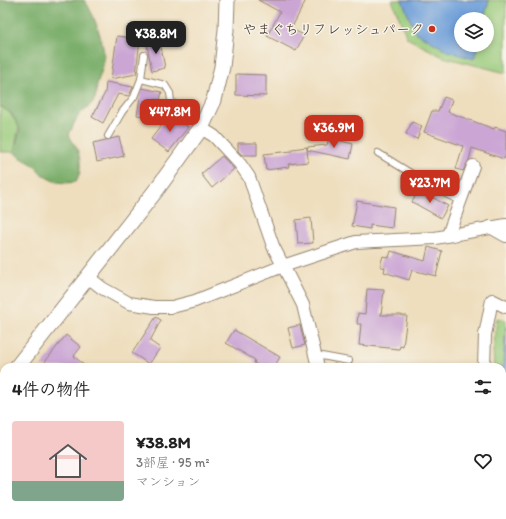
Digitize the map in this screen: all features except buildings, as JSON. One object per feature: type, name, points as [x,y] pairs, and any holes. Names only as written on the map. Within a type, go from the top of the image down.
[{"type":"street","points":[[23,363],[157,189],[202,126],[214,100],[222,67],[226,37],[227,0]]},
{"type":"street","points":[[202,126],[214,136],[240,164],[249,177],[273,246],[303,306],[317,361]]},
{"type":"street","points":[[448,235],[473,166]]},
{"type":"street","points":[[88,277],[102,288],[130,303],[154,307],[172,307],[195,301],[283,266],[356,242],[435,238],[506,225]]},
{"type":"street","points":[[490,227],[506,236]]},
{"type":"street","points":[[484,363],[485,336],[492,300],[506,307]]},
{"type":"lane","points":[[108,136],[122,112],[134,97],[141,78],[144,55]]},
{"type":"lane","points":[[141,78],[165,85],[170,93],[171,101],[193,121],[202,126]]},
{"type":"lane","points":[[378,153],[438,190],[460,201]]},
{"type":"lane","points":[[317,361],[349,361]]},
{"type":"green space","points":[[0,0],[84,0],[95,20],[103,47],[104,61],[97,85],[95,99],[78,116],[69,135],[77,149],[80,161],[80,170],[76,182],[63,183],[51,180],[43,175],[32,164],[20,158],[14,152],[20,129],[11,113],[0,106]]},
{"type":"green space","name":"やまぐちリフレッシュパーク","points":[[392,0],[506,0],[506,73],[443,57],[407,38]]},
{"type":"green space","points":[[0,106],[9,112],[19,126],[14,152],[0,152]]},
{"type":"green space","points":[[497,318],[506,320],[506,363],[494,363],[493,351]]},
{"type":"water","points":[[402,0],[489,0],[486,12],[454,12],[454,52],[476,52],[474,59],[448,51],[415,32]]},
{"type":"water","points":[[506,326],[506,363],[503,363]]},
{"type":"place","name":"やまぐちリフレッシュパーク","points":[[432,29]]}]
